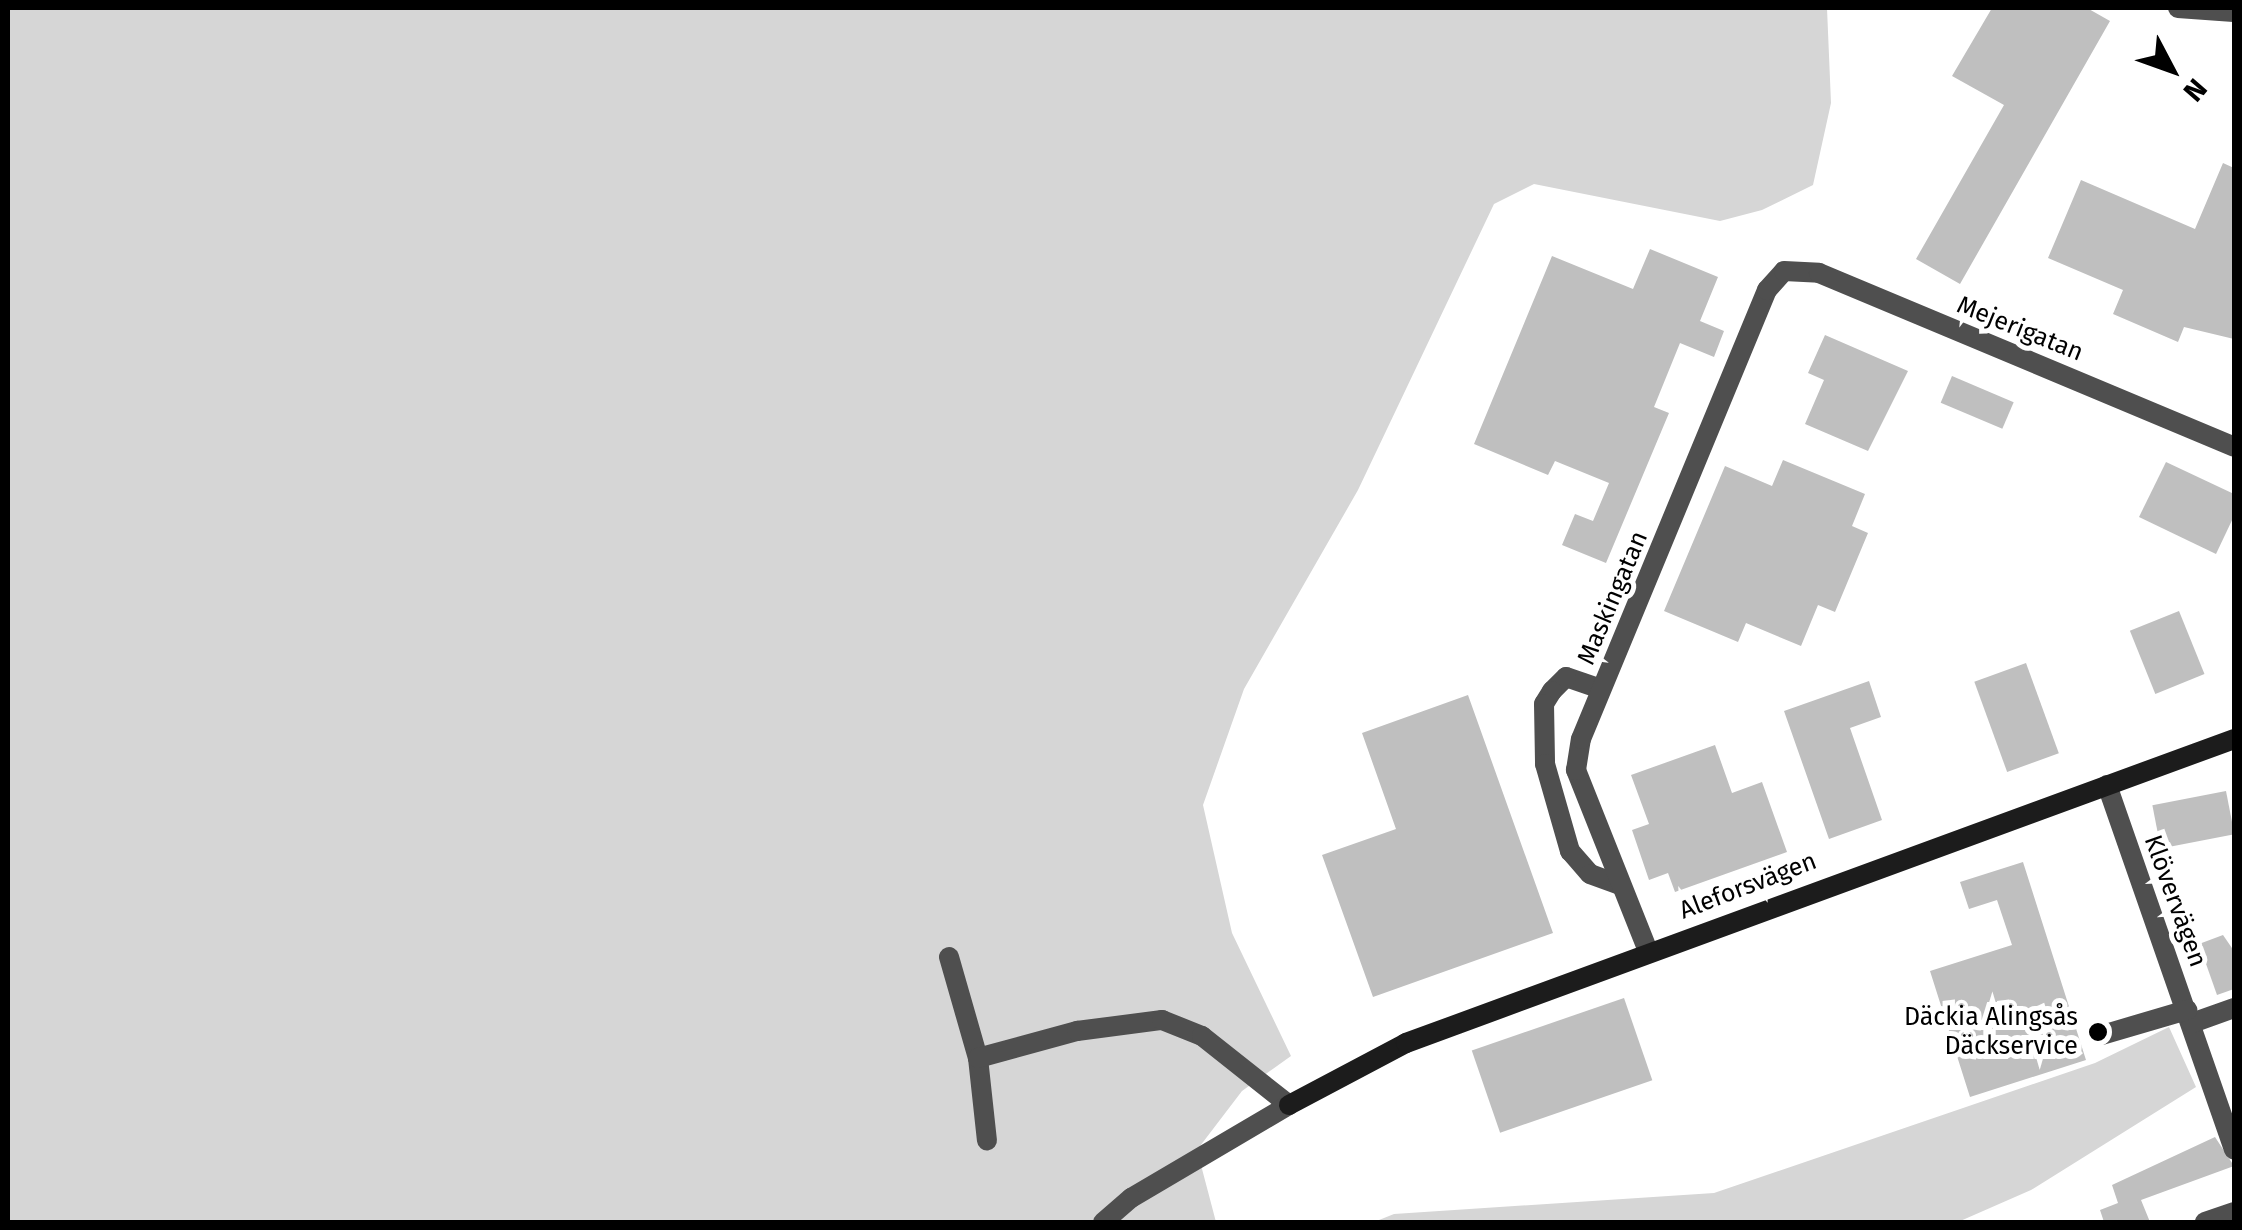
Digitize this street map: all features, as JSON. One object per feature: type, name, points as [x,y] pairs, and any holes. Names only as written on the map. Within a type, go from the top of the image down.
[{"type":"street","points":[[2178,8],[2206,16],[2234,12]]},
{"type":"street","name":"Mejerigatan","points":[[1784,271],[1819,273],[2234,447]]},
{"type":"street","name":"Maskingatan","points":[[1648,950],[1576,770],[1602,689],[1767,290],[1784,271]]},
{"type":"street","points":[[1602,689],[1566,677],[1544,704],[1542,732],[1570,850],[1590,874],[1621,885]]},
{"type":"street","name":"Aleforsvägen","points":[[1103,1222],[1131,1198],[1406,1043],[1648,950],[2234,739]]},
{"type":"street","name":"Klövervägen","points":[[2107,785],[2234,1149]]},
{"type":"street","points":[[949,957],[978,1058],[987,1141]]},
{"type":"street","points":[[2102,1034],[2234,1008]]},
{"type":"street","points":[[978,1058],[1077,1030],[1162,1020],[1202,1036],[1290,1105]]},
{"type":"street","points":[[2205,1222],[2234,1212]]},
{"type":"shaded area","points":[[8,8],[1827,8],[1831,103],[1813,185],[1762,210],[1720,221],[1534,184],[1494,204],[1358,490],[1244,689],[1203,805],[1232,933],[1291,1056],[1242,1091],[1197,1150],[1216,1222],[8,1222]]},
{"type":"shaded area","points":[[2169,1027],[2196,1087],[2031,1190],[1958,1222],[1374,1222],[1394,1214],[1714,1193],[2095,1063]]},
{"type":"building","points":[[1992,8],[2087,8],[2110,21],[1960,284],[1916,259],[2004,105],[1952,76]]},
{"type":"building","points":[[2223,163],[2234,168],[2234,339],[2184,327],[2178,342],[2113,314],[2123,290],[2048,258],[2081,180],[2195,229]]},
{"type":"building","points":[[1650,249],[1718,277],[1700,321],[1724,331],[1714,357],[1680,343],[1654,407],[1669,413],[1606,563],[1562,545],[1575,514],[1593,521],[1609,483],[1555,461],[1548,475],[1474,444],[1552,256],[1633,289]]},
{"type":"building","points":[[1825,335],[1908,371],[1868,451],[1805,424],[1824,380],[1808,373]]},
{"type":"building","points":[[1952,376],[2014,402],[2002,429],[1941,403]]},
{"type":"building","points":[[1783,460],[1865,494],[1852,526],[1868,533],[1835,612],[1818,605],[1801,646],[1746,623],[1738,642],[1664,611],[1725,466],[1772,486]]},
{"type":"building","points":[[2166,462],[2234,494],[2234,516],[2216,554],[2139,517]]},
{"type":"building","points":[[2179,611],[2204,674],[2155,694],[2130,631]]},
{"type":"building","points":[[2026,663],[2059,753],[2007,772],[1974,682]]},
{"type":"building","points":[[1869,681],[1881,717],[1850,728],[1882,820],[1829,839],[1784,711]]},
{"type":"building","points":[[1468,695],[1553,933],[1373,997],[1322,855],[1396,829],[1362,733]]},
{"type":"building","points":[[1715,745],[1732,793],[1762,782],[1787,852],[1675,892],[1668,873],[1649,880],[1632,830],[1649,824],[1631,775]]},
{"type":"building","points":[[2226,791],[2234,834],[2161,849],[2152,805]]},
{"type":"building","points":[[2023,862],[2086,1060],[1970,1097],[1930,971],[2012,945],[1997,900],[1969,909],[1960,882]]},
{"type":"building","points":[[2223,935],[2234,951],[2234,989],[2217,995],[2199,944]]},
{"type":"building","points":[[1624,998],[1652,1080],[1500,1133],[1472,1050]]},
{"type":"building","points":[[2215,1137],[2234,1166],[2141,1200],[2150,1222],[2104,1222],[2100,1210],[2118,1203],[2112,1185]]},
{"type":"place","name":"Däckia Alingsås Däckservice","points":[[2098,1032]]}]
